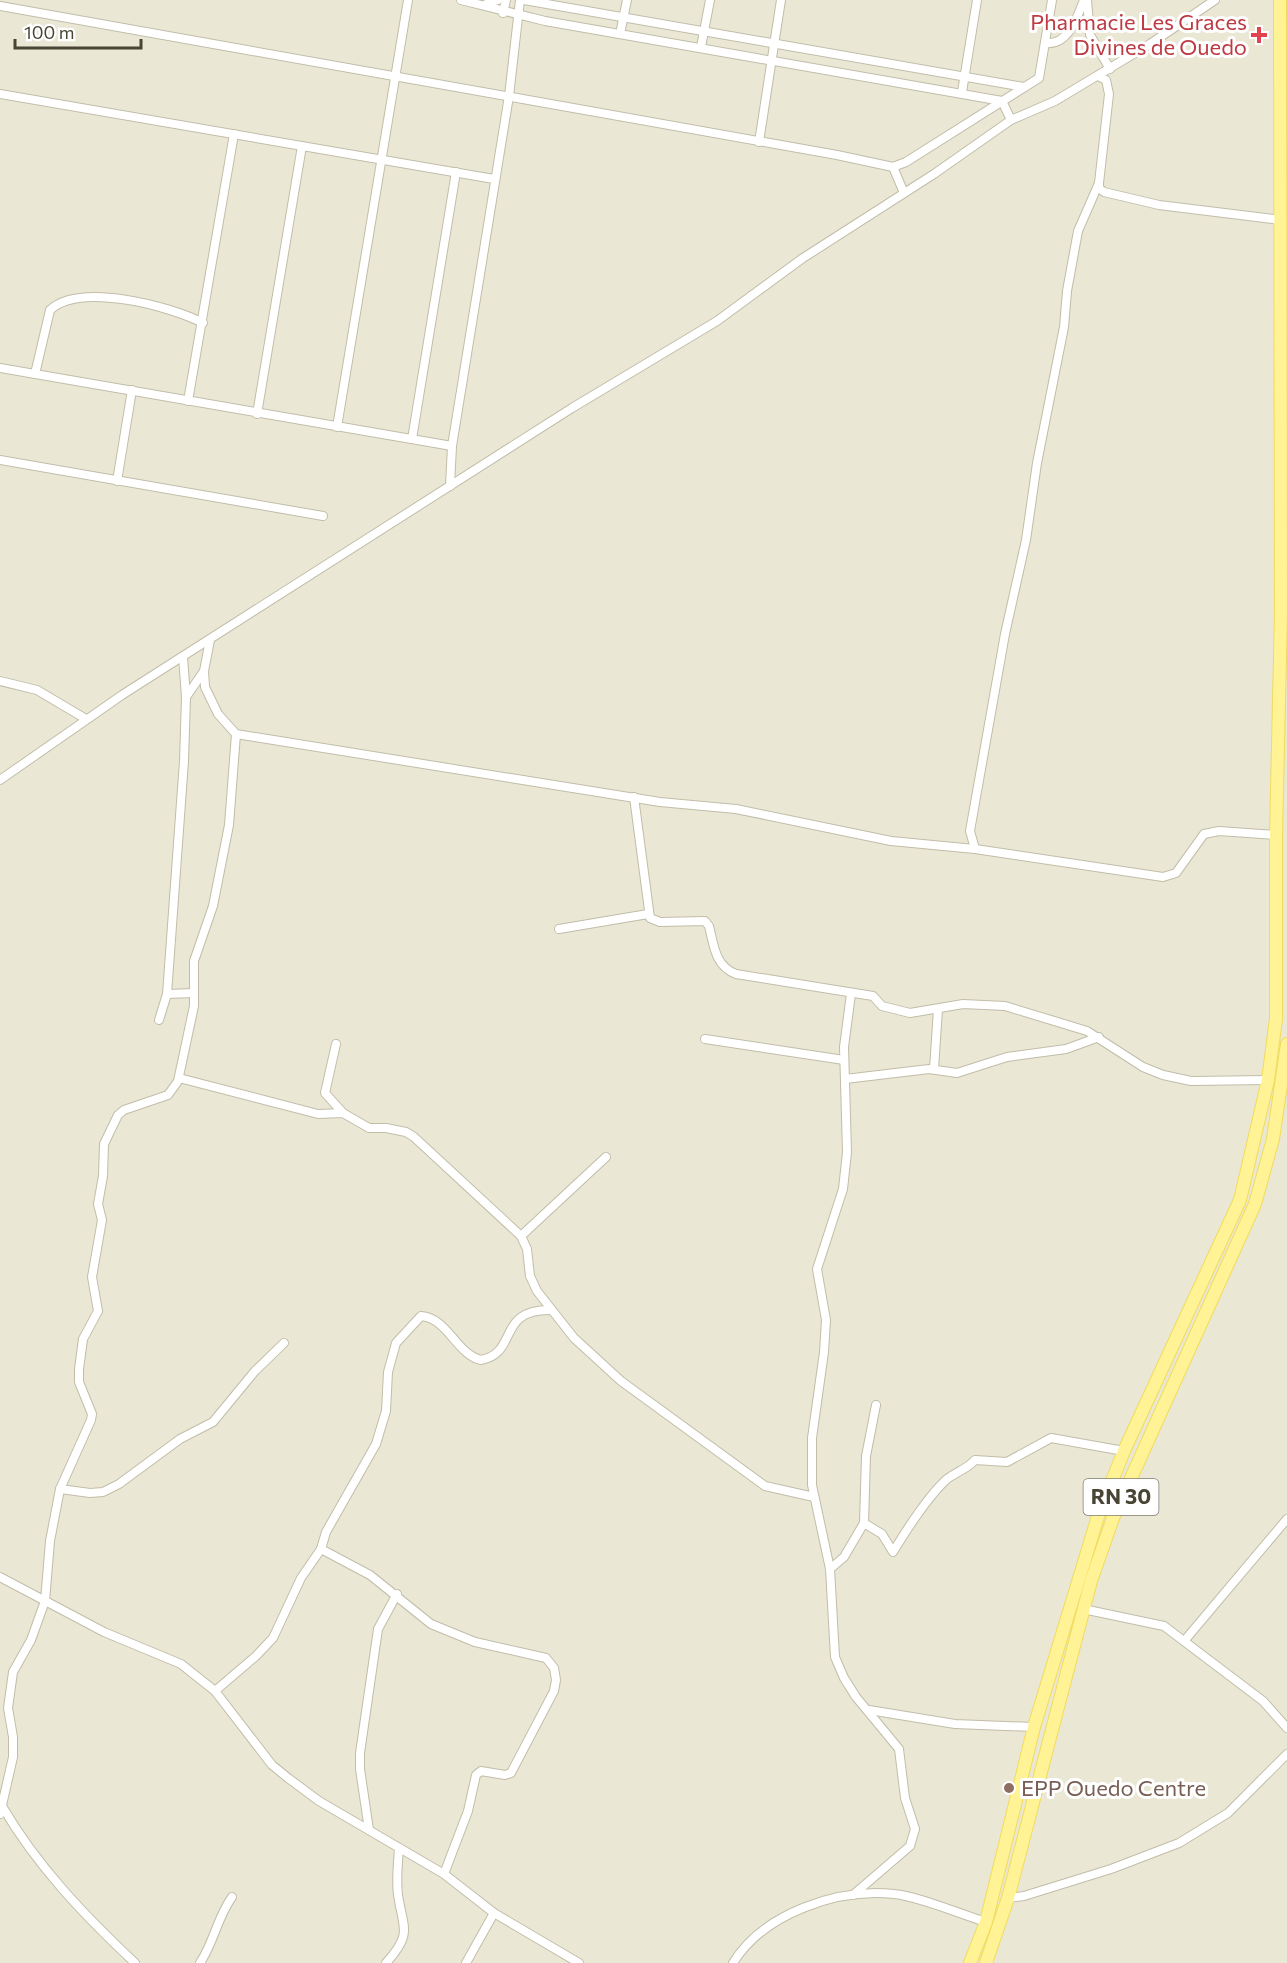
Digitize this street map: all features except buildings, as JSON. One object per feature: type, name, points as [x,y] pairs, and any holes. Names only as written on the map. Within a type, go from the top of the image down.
[{"type":"main road","name":"RN 30","points":[[970,1963],[986,1922],[1034,1727],[1078,1575],[1099,1513],[1124,1451],[1240,1200],[1268,1080],[1276,1019],[1276,835],[1281,613],[1280,0]]},
{"type":"main road","name":"RN 30","points":[[986,1963],[1008,1898],[1083,1609],[1117,1507],[1224,1277],[1255,1204],[1273,1138],[1287,1044]]},
{"type":"street","points":[[338,427],[380,159],[408,0]]},
{"type":"street","points":[[461,0],[486,4],[503,13],[545,21],[962,92],[1002,101]]},
{"type":"street","points":[[486,4],[498,0]]},
{"type":"street","points":[[503,13],[506,0]]},
{"type":"street","points":[[450,486],[453,446],[509,96],[518,15],[522,0],[549,2],[704,32],[1024,87]]},
{"type":"street","points":[[620,34],[627,0]]},
{"type":"street","points":[[701,47],[710,0]]},
{"type":"street","points":[[759,142],[770,59],[781,0]]},
{"type":"street","points":[[962,92],[977,0]]},
{"type":"street","points":[[0,6],[509,96],[892,167],[906,162],[1039,78],[1052,0]]},
{"type":"street","points":[[1045,44],[1053,44],[1064,38],[1086,0]]},
{"type":"street","points":[[1086,0],[1090,35],[1110,69]]},
{"type":"street","points":[[0,780],[86,719],[670,347],[717,321],[803,258],[904,194],[1011,120],[1055,101],[1110,69],[1215,0]]},
{"type":"street","points":[[545,21],[549,2]]},
{"type":"street","points":[[1098,76],[1106,80],[1109,94],[1099,183],[1099,188],[1104,192],[1159,205],[1281,220]]},
{"type":"street","points":[[0,94],[494,179]]},
{"type":"street","points":[[1002,101],[1011,120]]},
{"type":"street","points":[[188,401],[234,134]]},
{"type":"street","points":[[257,414],[302,146]]},
{"type":"street","points":[[892,167],[904,194]]},
{"type":"street","points":[[412,439],[456,172]]},
{"type":"street","points":[[975,849],[970,831],[1005,634],[1026,540],[1037,463],[1064,327],[1067,291],[1078,231],[1099,183]]},
{"type":"street","points":[[35,374],[50,310],[56,304],[69,300],[110,298],[138,301],[165,307],[203,322]]},
{"type":"street","points":[[0,368],[453,446]]},
{"type":"street","points":[[117,481],[132,390]]},
{"type":"street","points":[[0,460],[323,516]]},
{"type":"street","points":[[210,640],[204,671],[208,698],[229,730],[236,734],[634,797],[736,809],[891,841],[975,849],[1163,878],[1176,873],[1204,834],[1219,831],[1276,835]]},
{"type":"street","points":[[159,1020],[167,994],[184,761],[186,697],[183,657]]},
{"type":"street","points":[[186,697],[204,671]]},
{"type":"street","points":[[0,681],[37,690],[86,719]]},
{"type":"street","points":[[135,1963],[93,1923],[51,1877],[1,1808],[13,1757],[13,1737],[8,1708],[13,1672],[31,1640],[45,1601],[50,1541],[60,1489],[91,1420],[90,1408],[80,1382],[79,1358],[83,1339],[98,1311],[92,1277],[102,1220],[98,1204],[107,1133],[124,1110],[168,1095],[179,1078],[194,1006],[194,961],[213,906],[229,825],[236,734]]},
{"type":"street","points":[[634,797],[648,914],[653,921],[660,922],[705,921],[709,926],[719,964],[736,974],[873,996],[882,1006],[906,1012],[963,1004],[1005,1006],[1056,1020],[1100,1037],[1143,1067],[1163,1075],[1191,1080],[1268,1080]]},
{"type":"street","points":[[559,929],[648,914]]},
{"type":"street","points":[[167,994],[194,993]]},
{"type":"street","points":[[851,994],[844,1060],[847,1152],[843,1189],[817,1269],[826,1320],[823,1362],[812,1438],[814,1497],[830,1569],[835,1657],[844,1678],[899,1749],[905,1798],[914,1837],[910,1846],[853,1895]]},
{"type":"street","points":[[934,1069],[938,1009]]},
{"type":"street","points":[[846,1079],[934,1069],[964,1072],[1007,1057],[1066,1049],[1100,1037]]},
{"type":"street","points":[[705,1039],[844,1060]]},
{"type":"street","points":[[336,1044],[325,1093],[343,1113],[369,1128],[386,1128],[406,1132],[414,1137],[521,1236],[527,1250],[532,1284],[574,1338],[621,1381],[744,1472],[778,1490],[814,1497]]},
{"type":"street","points":[[179,1078],[318,1114],[343,1113]]},
{"type":"street","points":[[521,1236],[606,1157]]},
{"type":"street","points":[[215,1691],[256,1656],[273,1638],[301,1578],[321,1549],[326,1532],[379,1436],[386,1410],[388,1372],[396,1343],[401,1335],[421,1316],[429,1317],[437,1321],[471,1357],[481,1360],[495,1354],[513,1324],[528,1312],[551,1310]]},
{"type":"street","points":[[60,1489],[90,1493],[103,1492],[118,1484],[180,1439],[213,1422],[255,1371],[284,1343]]},
{"type":"street","points":[[830,1569],[844,1557],[864,1523],[866,1456],[876,1405]]},
{"type":"street","points":[[864,1523],[882,1534],[893,1552],[909,1526],[948,1478],[966,1469],[975,1460],[1007,1462],[1051,1438],[1124,1451]]},
{"type":"street","points":[[1185,1640],[1287,1519]]},
{"type":"street","points":[[321,1549],[370,1575],[397,1594],[421,1618],[440,1628],[502,1650],[546,1658],[554,1668],[556,1680],[548,1705],[512,1773],[505,1775],[481,1771],[476,1775],[465,1820],[444,1875]]},
{"type":"street","points":[[0,1577],[104,1632],[181,1664],[215,1691],[272,1765],[319,1801],[444,1875],[494,1913],[579,1963]]},
{"type":"street","points":[[369,1830],[360,1769],[360,1753],[378,1629],[397,1594]]},
{"type":"street","points":[[1083,1609],[1164,1626],[1263,1701],[1287,1728]]},
{"type":"street","points":[[869,1710],[955,1725],[1034,1727]]},
{"type":"street","points":[[1008,1898],[1024,1896],[1100,1873],[1179,1844],[1228,1813],[1287,1754]]},
{"type":"street","points":[[386,1963],[400,1946],[405,1930],[397,1883],[399,1848]]},
{"type":"street","points":[[736,1962],[765,1930],[800,1908],[853,1895],[870,1893],[903,1895],[986,1922]]},
{"type":"street","points":[[200,1963],[210,1945],[219,1918],[232,1897]]},
{"type":"street","points":[[466,1963],[494,1913]]},
{"type":"shaded area","points":[[0,0],[1287,0],[1287,1963],[0,1963]]},
{"type":"place","name":"Pharmacie Les Graces Divines de Ouedo","points":[[1259,35]]},
{"type":"place","name":"EPP Ouedo Centre","points":[[1009,1788]]}]
